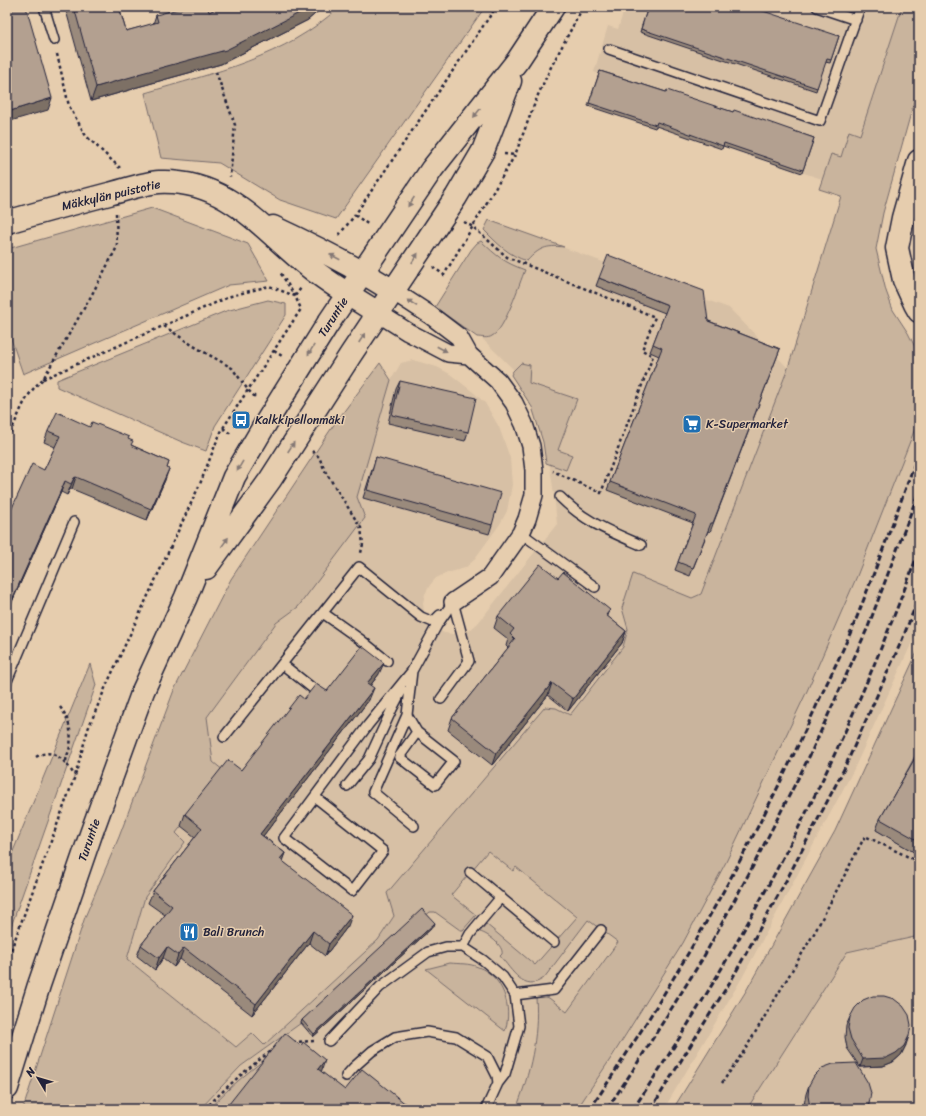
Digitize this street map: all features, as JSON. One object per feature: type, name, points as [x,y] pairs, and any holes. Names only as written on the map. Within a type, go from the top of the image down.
[{"type":"main road","name":"Turuntie","points":[[7,1088],[39,985],[143,690],[186,597],[234,477],[267,421],[348,294],[432,169],[518,60],[553,7]]},
{"type":"main road","name":"Turuntie","points":[[186,597],[270,480],[378,313],[456,197],[483,151],[518,60]]},
{"type":"main road","points":[[919,161],[903,218],[897,248],[904,280],[914,304],[919,311]]},
{"type":"main road","name":"Mäkkylän puistotie","points":[[7,222],[130,188],[158,182],[180,182],[200,187],[239,206],[256,219],[306,264],[378,313]]},
{"type":"main road","name":"Mäkkylän puistotie","points":[[256,219],[310,244],[363,272],[394,291]]},
{"type":"street","points":[[394,291],[430,315],[459,337],[469,356],[498,380],[514,403],[524,424],[530,446],[534,470],[534,495],[521,534],[490,577],[453,602]]},
{"type":"street","points":[[378,313],[408,332],[448,353],[469,356]]},
{"type":"lane","points":[[44,7],[54,40]]},
{"type":"lane","points":[[817,7],[856,20]]},
{"type":"lane","points":[[608,49],[820,121],[860,7]]},
{"type":"lane","points":[[560,497],[572,509],[599,527],[641,546]]},
{"type":"lane","points":[[7,680],[74,522]]},
{"type":"lane","points":[[521,534],[595,587]]},
{"type":"lane","points":[[224,737],[358,567],[421,617],[433,622],[453,602]]},
{"type":"lane","points":[[347,786],[369,759],[392,709],[412,671],[437,625],[453,602]]},
{"type":"lane","points":[[441,699],[469,661],[453,602]]},
{"type":"lane","points":[[323,613],[387,661]]},
{"type":"lane","points":[[282,664],[321,695]]},
{"type":"lane","points":[[412,671],[407,715],[372,792],[414,826]]},
{"type":"lane","points":[[315,797],[383,851],[352,890],[284,838],[368,725],[412,671]]},
{"type":"lane","points":[[407,715],[417,732],[454,761],[435,785],[399,757],[417,732]]},
{"type":"lane","points":[[470,872],[554,942]]},
{"type":"lane","points":[[463,947],[470,934],[501,897]]},
{"type":"lane","points":[[515,995],[554,990],[601,930]]},
{"type":"lane","points":[[329,1041],[380,987],[428,952],[446,946],[463,947],[483,960],[503,977],[515,995],[519,1026],[505,1074],[498,1083],[486,1109]]},
{"type":"lane","points":[[346,1076],[372,1051],[395,1037],[427,1032],[456,1037],[486,1056],[497,1076],[498,1083]]},
{"type":"path","points":[[354,215],[496,7]]},
{"type":"path","points":[[444,275],[515,155],[545,81],[562,45],[583,7]]},
{"type":"path","points":[[54,40],[68,106],[86,136],[120,169]]},
{"type":"path","points":[[216,72],[235,125],[230,179]]},
{"type":"path","points":[[502,154],[515,155]]},
{"type":"path","points":[[42,379],[90,298],[117,247],[116,208]]},
{"type":"path","points":[[460,219],[473,227],[507,257],[655,317],[642,350],[653,356],[601,493],[547,468],[534,470]]},
{"type":"path","points":[[7,961],[75,776],[88,729],[106,686],[190,505],[223,428],[301,308],[279,270]]},
{"type":"path","points":[[7,438],[25,399],[35,385],[42,379],[232,296],[269,286],[295,296]]},
{"type":"path","points":[[163,326],[232,368],[248,390],[256,398]]},
{"type":"path","points":[[223,428],[232,435]]},
{"type":"path","points":[[308,448],[319,457],[325,471],[361,528],[363,544],[358,567]]},
{"type":"path","points":[[60,707],[65,714],[70,730],[70,747],[66,762]]},
{"type":"path","points":[[36,757],[42,753],[55,754],[66,762],[75,776]]},
{"type":"path","points":[[722,1083],[746,1048],[816,930],[865,836],[919,862]]},
{"type":"path","points":[[291,1042],[329,1041]]},
{"type":"path","points":[[205,1109],[254,1063],[279,1045]]},
{"type":"shaded area","points":[[339,7],[485,7],[336,219],[280,200],[219,163],[161,158],[145,93],[222,70],[272,51],[296,39]]},
{"type":"shaded area","points":[[625,7],[902,7],[860,135],[849,132],[841,157],[831,154],[822,179],[723,146],[722,149],[656,126],[655,128],[588,106],[599,74],[594,72],[608,26],[618,29]]},
{"type":"shaded area","points":[[902,7],[919,7],[919,84],[883,213],[876,249],[886,291],[893,310],[908,333],[919,355],[918,421],[857,576],[807,691],[726,862],[683,943],[613,1055],[577,1109],[516,1109],[529,1069],[535,1041],[537,1012],[536,998],[541,995],[549,998],[567,1012],[618,942],[588,920],[544,978],[537,982],[530,983],[519,978],[500,956],[502,954],[501,947],[491,938],[480,932],[486,924],[535,965],[577,917],[516,867],[513,871],[488,851],[451,895],[476,915],[463,930],[460,930],[435,912],[430,912],[301,1023],[241,1066],[200,1109],[23,1109],[85,917],[119,837],[174,690],[231,579],[333,426],[380,363],[391,380],[357,497],[365,518],[298,607],[276,623],[207,717],[213,762],[224,771],[176,833],[185,842],[145,897],[127,959],[236,1047],[252,1033],[264,1045],[378,940],[394,916],[387,893],[545,707],[556,708],[570,715],[623,647],[628,629],[622,608],[633,574],[692,598],[701,594],[788,368],[841,196],[819,189],[831,154],[841,157],[849,131],[860,135]]},
{"type":"shaded area","points":[[152,208],[248,244],[269,281],[229,285],[23,374],[7,327],[7,249]]},
{"type":"shaded area","points":[[489,220],[564,247],[543,248],[527,261],[520,259],[499,244],[484,230]]},
{"type":"shaded area","points":[[491,221],[729,308],[788,368],[701,594],[692,598],[622,608],[628,629],[623,647],[570,715],[556,708],[394,916],[378,940],[264,1045],[252,1033],[236,1047],[127,959],[145,897],[185,842],[175,833],[223,771],[213,763],[207,717],[401,363],[413,360],[437,367],[450,374],[473,392],[485,403],[499,427],[510,458],[512,485],[507,511],[500,524],[473,561],[465,568],[436,578],[430,585],[425,594],[423,603],[424,612],[429,621],[444,633],[463,633],[470,630],[478,623],[557,524],[541,408],[515,371],[444,301]]},
{"type":"shaded area","points":[[481,241],[501,258],[525,270],[502,325],[497,332],[487,338],[477,337],[435,307],[471,250]]},
{"type":"shaded area","points":[[268,300],[286,304],[286,315],[215,426],[206,451],[182,442],[57,387],[57,380],[226,311]]},
{"type":"shaded area","points":[[521,363],[530,365],[529,383],[577,399],[558,450],[572,455],[566,470],[546,463],[543,442],[532,407],[511,375]]},
{"type":"shaded area","points":[[918,421],[919,627],[854,769],[742,978],[664,1109],[577,1109],[613,1055],[683,943],[726,862],[807,691],[857,576]]},
{"type":"shaded area","points":[[919,648],[919,748],[876,830],[919,855],[919,936],[847,952],[747,1109],[673,1109],[746,991],[835,831]]},
{"type":"shaded area","points":[[90,664],[96,685],[7,938],[7,866]]},
{"type":"shaded area","points":[[488,851],[513,871],[524,857],[618,942],[567,1012],[521,1109],[200,1109],[241,1066],[267,1048],[421,913],[451,895]]},
{"type":"shaded area","points":[[919,936],[919,1109],[747,1109],[847,952]]},
{"type":"shaded area","points":[[450,963],[475,966],[487,971],[494,977],[504,993],[507,1003],[508,1012],[505,1031],[426,969]]},
{"type":"shaded area","points":[[279,1049],[232,1109],[209,1109],[242,1077]]},
{"type":"building","points":[[7,7],[26,7],[52,98],[7,112]]},
{"type":"building","points":[[74,7],[119,7],[126,31],[158,22],[156,15],[185,7],[208,7],[209,12],[220,7],[311,7],[226,50],[96,87]]},
{"type":"building","points":[[648,7],[751,7],[839,36],[831,60],[827,59],[817,88],[641,29]]},
{"type":"building","points":[[600,71],[666,92],[667,90],[733,112],[734,110],[814,138],[803,170],[724,143],[723,146],[657,122],[656,125],[589,103]]},
{"type":"building","name":"K-Supermarket","points":[[608,255],[704,291],[708,321],[780,349],[713,523],[711,523],[693,568],[678,562],[696,515],[610,482],[662,348],[653,344],[668,305],[599,278]]},
{"type":"building","points":[[400,381],[476,398],[468,432],[392,415]]},
{"type":"building","points":[[57,412],[90,427],[92,422],[129,437],[128,439],[133,441],[131,445],[169,462],[167,468],[169,469],[151,509],[76,477],[71,484],[65,481],[7,611],[7,519],[32,464],[44,470],[60,436],[48,431]]},
{"type":"building","points":[[376,457],[501,493],[492,525],[367,490]]},
{"type":"building","points":[[540,564],[558,578],[563,572],[610,610],[606,615],[626,631],[573,699],[552,683],[496,753],[452,718],[515,639],[510,634],[514,629],[498,616]]},
{"type":"building","points":[[362,646],[384,663],[367,683],[374,688],[260,834],[285,853],[280,859],[352,915],[329,944],[313,931],[256,1004],[184,948],[178,955],[167,947],[159,958],[141,945],[172,906],[153,891],[202,828],[185,814],[228,760],[241,770],[299,695],[304,699],[316,684],[327,691]]},
{"type":"building","points":[[919,751],[919,841],[880,819]]},
{"type":"building","points":[[422,909],[435,923],[314,1034],[302,1020]]},
{"type":"building","points":[[873,996],[884,996],[894,999],[903,1006],[909,1015],[911,1025],[909,1036],[904,1046],[896,1053],[886,1058],[863,1059],[851,1039],[848,1028],[850,1017],[855,1008],[863,1000]]},
{"type":"building","points":[[285,1033],[301,1046],[303,1042],[325,1060],[318,1069],[345,1090],[362,1069],[412,1109],[225,1109]]},
{"type":"building","points":[[856,1063],[868,1083],[871,1093],[869,1104],[866,1109],[812,1109],[810,1107],[808,1096],[809,1085],[814,1076],[822,1068],[833,1064]]},
{"type":"railway","points":[[590,1109],[622,1061],[682,964],[711,914],[765,813],[855,622],[919,452]]},
{"type":"railway","points":[[607,1109],[703,958],[753,866],[810,755],[868,627],[919,491]]},
{"type":"railway","points":[[633,1109],[713,983],[786,853],[830,764],[866,685],[919,551]]},
{"type":"railway","points":[[651,1109],[733,977],[787,879],[844,769],[902,640],[919,597]]},
{"type":"place","name":"Kalkkipellonmäki","points":[[241,420]]},
{"type":"place","name":"K-Supermarket","points":[[692,424]]},
{"type":"place","name":"Bali Brunch","points":[[189,932]]}]
